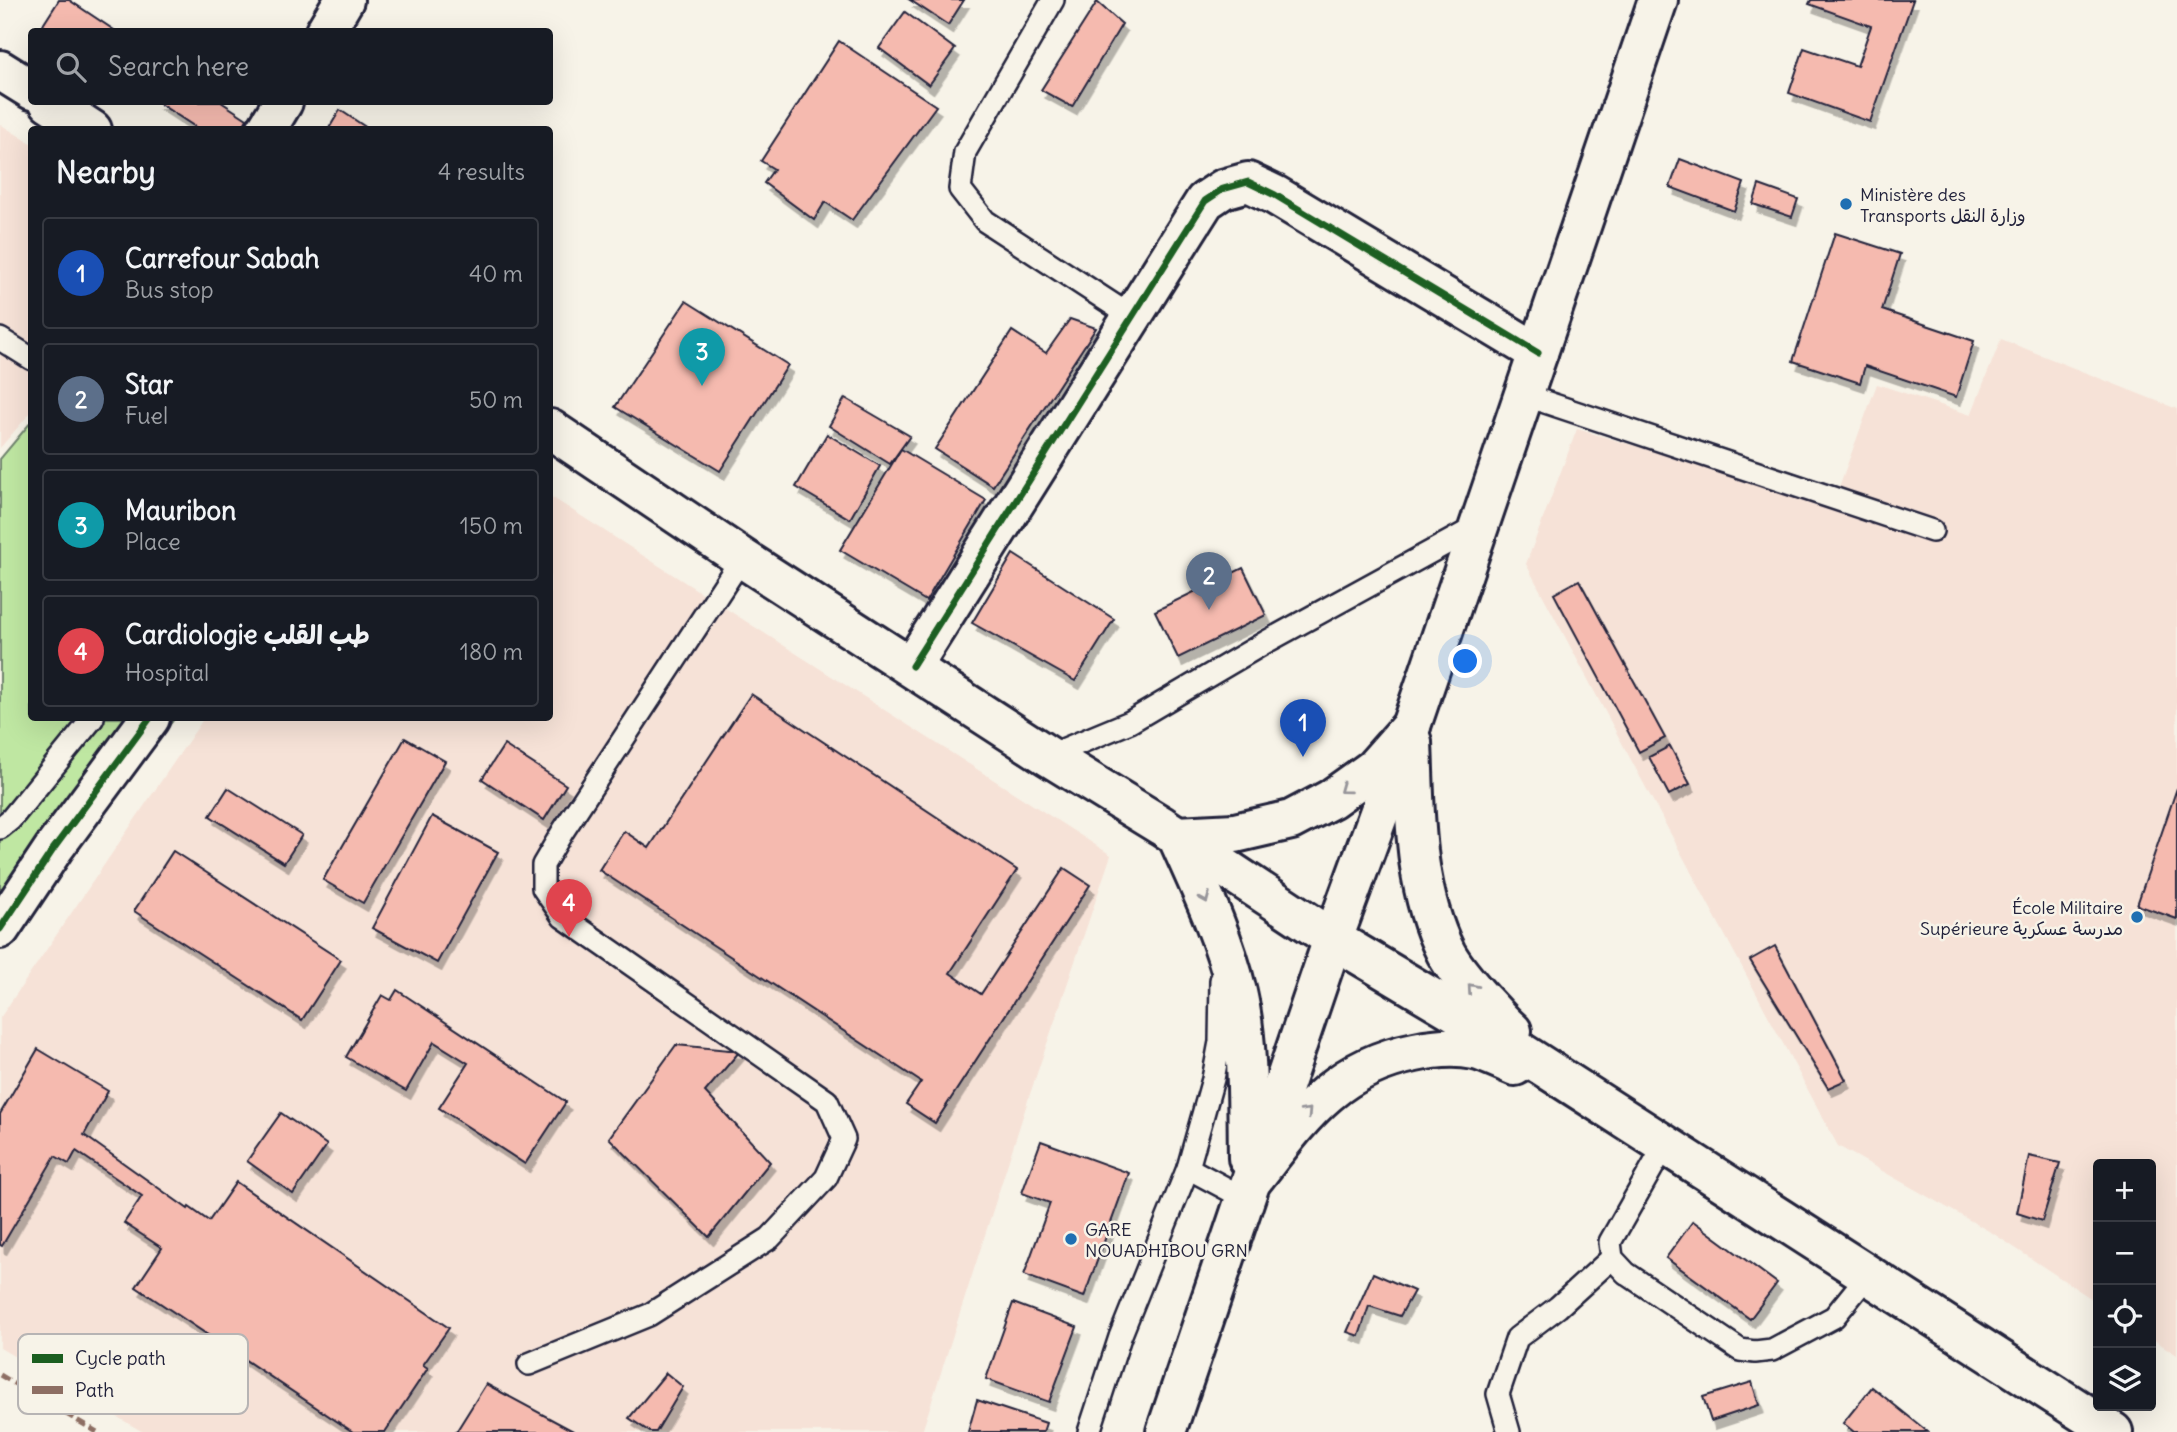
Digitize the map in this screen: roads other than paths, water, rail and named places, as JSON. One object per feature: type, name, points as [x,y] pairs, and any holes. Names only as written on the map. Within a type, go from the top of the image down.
[{"type":"main road","points":[[327,28],[344,0]]},
{"type":"main road","points":[[1166,1432],[1246,1191],[1333,939],[1411,726],[1658,0]]},
{"type":"main road","points":[[0,70],[28,88]]},
{"type":"main road","points":[[54,105],[86,126]]},
{"type":"main road","points":[[269,126],[281,105]]},
{"type":"main road","points":[[912,666],[1205,201],[1223,189],[1248,182],[1275,195],[1538,353]]},
{"type":"main road","points":[[553,431],[742,558],[1333,939],[1492,1033],[2113,1432]]},
{"type":"main road","points":[[0,929],[54,848],[148,721]]},
{"type":"main road","points":[[1177,836],[1235,833],[1291,820],[1331,799],[1373,769],[1411,726]]},
{"type":"main road","points":[[1411,726],[1417,850],[1423,888],[1447,954],[1465,980],[1504,1024],[1594,1099]]},
{"type":"main road","points":[[1177,836],[1223,943],[1237,994],[1245,1057],[1246,1191]]},
{"type":"main road","points":[[1246,1191],[1307,1111],[1336,1085],[1367,1066],[1405,1054],[1437,1048],[1475,1050],[1594,1099]]},
{"type":"lane","points":[[1054,0],[965,152],[960,188],[985,221],[1132,317]]},
{"type":"lane","points":[[0,339],[28,356]]},
{"type":"lane","points":[[1524,395],[1932,531]]},
{"type":"lane","points":[[1048,756],[1130,722],[1266,642],[1480,525]]},
{"type":"lane","points":[[529,1364],[649,1315],[770,1238],[826,1178],[844,1139],[827,1101],[563,917],[543,888],[543,865],[563,831],[742,558]]},
{"type":"lane","points":[[0,828],[11,819],[91,721]]},
{"type":"lane","points":[[1090,1432],[1120,1337],[1188,1168],[1213,1079],[1220,1042],[1223,943]]},
{"type":"lane","points":[[1665,1145],[1610,1242],[1612,1258],[1626,1273],[1740,1350],[1772,1350],[1834,1317],[1868,1275]]},
{"type":"lane","points":[[1188,1168],[1246,1191]]},
{"type":"lane","points":[[1509,1432],[1498,1394],[1517,1338],[1558,1307],[1612,1258]]},
{"type":"place","name":"Ministère des Transports وزارة النقل","points":[[1846,204]]},
{"type":"place","name":"Mauribon","points":[[702,386]]},
{"type":"place","name":"Star","points":[[1209,610]]},
{"type":"place","name":"Carrefour Sabah","points":[[1303,757]]},
{"type":"place","name":"École Militaire Supérieure مدرسة عسكرية","points":[[2137,917]]},
{"type":"place","name":"Cardiologie طب القلب","points":[[569,937]]},
{"type":"place","name":"GARE NOUADHIBOU GRN","points":[[1071,1239]]}]
